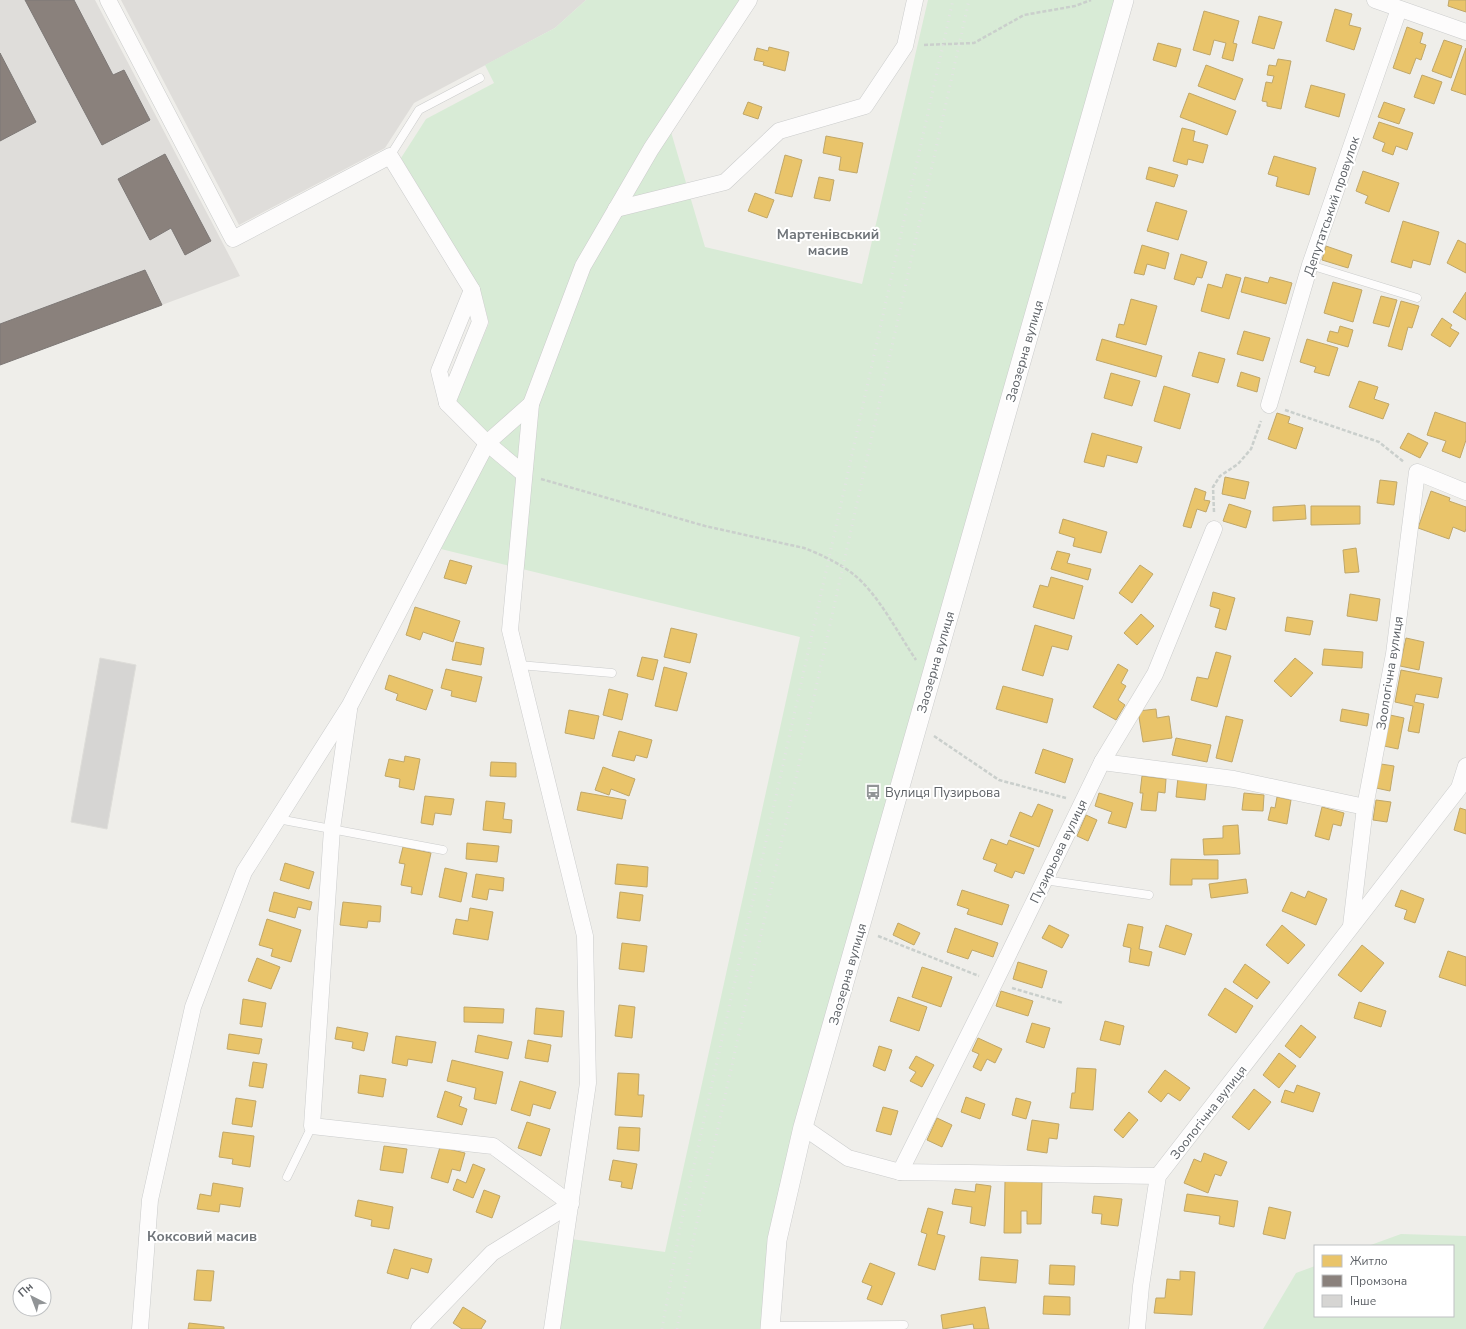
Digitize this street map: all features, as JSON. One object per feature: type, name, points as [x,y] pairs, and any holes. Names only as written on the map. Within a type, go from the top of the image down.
[{"type":"street","points":[[108,0],[233,239],[390,156],[472,290],[439,371],[447,403],[487,443],[524,474]]},
{"type":"street","points":[[552,1329],[588,1083],[585,936],[510,630],[531,404],[583,266],[651,149],[749,0]]},
{"type":"street","points":[[616,209],[725,182],[779,131],[865,106],[905,46],[916,0]]},
{"type":"street","name":"Заозерна вулиця","points":[[770,1328],[777,1240],[803,1127],[1124,0]]},
{"type":"street","points":[[1375,0],[1466,32]]},
{"type":"street","name":"Депутатський провулок","points":[[1269,404],[1310,265],[1399,9]]},
{"type":"street","points":[[140,1329],[150,1200],[193,1007],[244,872],[350,705],[487,443],[531,404]]},
{"type":"street","points":[[1416,472],[1466,492]]},
{"type":"street","name":"Зоологічна вулиця","points":[[1351,926],[1365,807],[1394,654],[1416,472]]},
{"type":"street","name":"Пузирьова вулиця","points":[[900,1172],[995,982],[1102,762],[1155,674],[1214,529]]},
{"type":"street","points":[[350,705],[332,829],[312,1126],[493,1146],[571,1204]]},
{"type":"street","points":[[1102,762],[1234,779],[1365,807]]},
{"type":"street","name":"Зоологічна вулиця","points":[[1137,1329],[1140,1286],[1158,1176],[1351,926],[1462,789],[1466,766]]},
{"type":"street","points":[[803,1127],[848,1158],[900,1172],[1158,1176]]},
{"type":"street","points":[[419,1329],[492,1253],[571,1204]]},
{"type":"lane","points":[[390,156],[420,110],[480,78]]},
{"type":"lane","points":[[1310,265],[1417,298]]},
{"type":"lane","points":[[519,665],[612,673]]},
{"type":"lane","points":[[278,819],[443,850]]},
{"type":"lane","points":[[1044,880],[1150,895]]},
{"type":"lane","points":[[287,1177],[312,1126]]},
{"type":"lane","points":[[770,1328],[904,1326]]},
{"type":"path","points":[[905,46],[974,43],[1024,15],[1074,6],[1091,0]]},
{"type":"path","points":[[1214,529],[1213,487],[1220,476],[1238,464],[1250,448],[1269,404],[1380,442],[1416,472]]},
{"type":"path","points":[[524,474],[705,526],[804,548],[819,554],[853,574],[872,593],[930,681]]},
{"type":"path","points":[[918,725],[999,780],[1082,803]]},
{"type":"path","points":[[860,929],[995,982],[1063,1003]]},
{"type":"shaded area","points":[[0,0],[95,0],[240,276],[0,365]]},
{"type":"shaded area","points":[[121,0],[586,0],[555,28],[414,103],[385,148],[239,225]]},
{"type":"green space","points":[[586,0],[743,0],[666,115],[705,247],[862,284],[928,0],[1124,0],[803,1127],[770,1329],[558,1329],[571,1239],[665,1252],[800,637],[441,549],[495,443],[455,404],[489,323],[480,289],[401,158],[426,119],[494,83],[485,65],[555,28]]},
{"type":"green space","points":[[1401,1234],[1466,1236],[1466,1329],[1263,1329],[1296,1273],[1314,1266],[1314,1317],[1454,1317],[1454,1245],[1371,1245]]},
{"type":"building: Житло","points":[[1449,0],[1466,0],[1466,12],[1448,6]]},
{"type":"building: Житло","points":[[1335,9],[1352,14],[1349,25],[1361,28],[1354,50],[1326,41]]},
{"type":"building: Житло","points":[[1204,11],[1239,21],[1233,43],[1237,44],[1233,61],[1222,58],[1226,43],[1214,40],[1210,55],[1193,50]]},
{"type":"building: Житло","points":[[1259,16],[1282,22],[1274,49],[1252,43]]},
{"type":"building: Житло","points":[[1407,27],[1423,33],[1420,43],[1426,45],[1421,60],[1416,58],[1410,74],[1393,68]]},
{"type":"building: Житло","points":[[1444,40],[1462,46],[1451,78],[1432,71]]},
{"type":"building: Житло","points":[[1158,43],[1181,49],[1176,67],[1153,60]]},
{"type":"building: Житло","points":[[769,47],[789,52],[785,71],[763,65],[764,62],[754,60],[757,48],[768,51]]},
{"type":"building: Житло","points":[[1466,48],[1466,95],[1451,90]]},
{"type":"building: Житло","points":[[1278,59],[1291,61],[1281,109],[1267,106],[1267,102],[1262,101],[1266,82],[1272,83],[1274,76],[1267,75],[1269,65],[1276,66]]},
{"type":"building: Житло","points":[[1206,65],[1243,79],[1235,100],[1198,86]]},
{"type":"building: Житло","points":[[1422,75],[1442,82],[1434,104],[1414,97]]},
{"type":"building: Житло","points":[[1311,85],[1345,94],[1339,117],[1305,107]]},
{"type":"building: Житло","points":[[1189,93],[1236,111],[1227,135],[1180,117]]},
{"type":"building: Житло","points":[[748,102],[762,107],[758,119],[743,114]]},
{"type":"building: Житло","points":[[1384,102],[1405,109],[1399,124],[1378,117]]},
{"type":"building: Житло","points":[[1379,122],[1413,133],[1407,150],[1396,146],[1393,155],[1382,151],[1385,143],[1373,138]]},
{"type":"building: Житло","points":[[1182,128],[1195,131],[1193,141],[1208,145],[1203,163],[1188,159],[1187,165],[1173,161]]},
{"type":"building: Житло","points":[[826,136],[863,143],[857,173],[839,170],[841,157],[823,153]]},
{"type":"building: Житло","points":[[785,155],[802,160],[792,197],[775,193]]},
{"type":"building: Житло","points":[[1274,156],[1316,168],[1309,195],[1276,186],[1278,177],[1268,174]]},
{"type":"building: Житло","points":[[1149,167],[1178,175],[1174,187],[1146,179]]},
{"type":"building: Житло","points":[[1363,171],[1399,183],[1389,212],[1365,203],[1368,196],[1356,191]]},
{"type":"building: Житло","points":[[819,177],[834,180],[830,201],[814,198]]},
{"type":"building: Житло","points":[[755,193],[774,200],[767,218],[748,211]]},
{"type":"building: Житло","points":[[1156,202],[1187,211],[1178,240],[1147,231]]},
{"type":"building: Житло","points":[[1403,221],[1439,232],[1430,265],[1413,260],[1411,268],[1391,262]]},
{"type":"building: Житло","points":[[1458,240],[1466,244],[1466,273],[1447,263]]},
{"type":"building: Житло","points":[[1142,245],[1169,253],[1165,269],[1147,264],[1144,275],[1134,273]]},
{"type":"building: Житло","points":[[1326,246],[1352,255],[1348,268],[1322,260]]},
{"type":"building: Житло","points":[[1181,254],[1207,262],[1202,278],[1197,277],[1194,285],[1174,279]]},
{"type":"building: Житло","points":[[1226,274],[1241,278],[1229,319],[1201,311],[1208,284],[1222,288]]},
{"type":"building: Житло","points":[[1245,277],[1268,283],[1270,277],[1292,283],[1286,304],[1241,292]]},
{"type":"building: Житло","points":[[1333,282],[1362,290],[1353,322],[1324,313]]},
{"type":"building: Житло","points":[[1466,292],[1466,320],[1453,312]]},
{"type":"building: Житло","points":[[1381,296],[1397,300],[1389,327],[1373,323]]},
{"type":"building: Житло","points":[[1131,299],[1157,306],[1146,345],[1116,337],[1119,324],[1124,325]]},
{"type":"building: Житло","points":[[1401,301],[1419,306],[1412,328],[1408,327],[1402,350],[1388,346]]},
{"type":"building: Житло","points":[[1442,318],[1452,325],[1450,328],[1459,333],[1450,347],[1431,335]]},
{"type":"building: Житло","points":[[1340,326],[1353,330],[1348,347],[1327,341],[1330,331],[1338,333]]},
{"type":"building: Житло","points":[[1244,331],[1270,338],[1263,361],[1237,354]]},
{"type":"building: Житло","points":[[1102,339],[1162,356],[1156,377],[1096,360]]},
{"type":"building: Житло","points":[[1307,339],[1338,348],[1329,376],[1314,372],[1316,367],[1300,362]]},
{"type":"building: Житло","points":[[1199,352],[1225,359],[1218,383],[1192,376]]},
{"type":"building: Житло","points":[[1241,372],[1260,378],[1257,392],[1237,386]]},
{"type":"building: Житло","points":[[1111,373],[1140,381],[1132,406],[1104,398]]},
{"type":"building: Житло","points":[[1359,381],[1378,387],[1374,399],[1389,404],[1383,419],[1349,407]]},
{"type":"building: Житло","points":[[1164,386],[1190,394],[1180,429],[1154,421]]},
{"type":"building: Житло","points":[[1435,412],[1466,423],[1466,440],[1460,458],[1442,451],[1446,441],[1427,435]]},
{"type":"building: Житло","points":[[1277,413],[1290,417],[1288,423],[1303,428],[1296,449],[1268,439]]},
{"type":"building: Житло","points":[[1092,433],[1142,447],[1137,463],[1107,455],[1104,467],[1084,462]]},
{"type":"building: Житло","points":[[1408,433],[1428,443],[1420,458],[1400,448]]},
{"type":"building: Житло","points":[[1225,477],[1249,482],[1245,499],[1222,494]]},
{"type":"building: Житло","points":[[1380,480],[1397,482],[1394,505],[1377,503]]},
{"type":"building: Житло","points":[[1195,488],[1206,492],[1204,500],[1210,501],[1206,512],[1197,509],[1191,528],[1183,526]]},
{"type":"building: Житло","points":[[1431,491],[1450,498],[1449,501],[1466,507],[1465,532],[1453,527],[1449,539],[1418,528]]},
{"type":"building: Житло","points":[[1229,504],[1251,511],[1246,528],[1223,521]]},
{"type":"building: Житло","points":[[1305,505],[1306,519],[1273,521],[1273,507]]},
{"type":"building: Житло","points":[[1311,506],[1360,506],[1360,524],[1311,525]]},
{"type":"building: Житло","points":[[1063,519],[1107,532],[1101,553],[1073,546],[1075,538],[1059,533]]},
{"type":"building: Житло","points":[[1356,548],[1359,572],[1345,573],[1343,550]]},
{"type":"building: Житло","points":[[1057,551],[1070,554],[1067,563],[1091,569],[1088,580],[1051,569]]},
{"type":"building: Житло","points":[[450,560],[472,566],[466,584],[444,578]]},
{"type":"building: Житло","points":[[1140,565],[1153,574],[1132,603],[1119,593]]},
{"type":"building: Житло","points":[[1051,577],[1083,586],[1074,619],[1033,607],[1040,585],[1048,587]]},
{"type":"building: Житло","points":[[1213,592],[1235,598],[1226,630],[1215,627],[1220,609],[1210,606]]},
{"type":"building: Житло","points":[[1350,594],[1380,599],[1377,621],[1347,616]]},
{"type":"building: Житло","points":[[415,607],[460,621],[453,642],[423,632],[420,640],[406,635]]},
{"type":"building: Житло","points":[[1141,614],[1154,626],[1137,645],[1124,633]]},
{"type":"building: Житло","points":[[1287,617],[1313,621],[1310,635],[1285,631]]},
{"type":"building: Житло","points":[[1035,625],[1072,636],[1068,650],[1052,646],[1043,676],[1022,670]]},
{"type":"building: Житло","points":[[671,628],[697,634],[690,663],[664,657]]},
{"type":"building: Житло","points":[[1406,638],[1424,642],[1419,670],[1400,666]]},
{"type":"building: Житло","points":[[456,642],[484,648],[481,665],[452,660]]},
{"type":"building: Житло","points":[[1324,649],[1363,652],[1362,668],[1322,665]]},
{"type":"building: Житло","points":[[1216,652],[1231,656],[1217,707],[1191,700],[1197,677],[1208,679]]},
{"type":"building: Житло","points":[[642,657],[658,660],[653,680],[637,676]]},
{"type":"building: Житло","points":[[1295,658],[1313,673],[1291,697],[1274,681]]},
{"type":"building: Житло","points":[[1118,664],[1128,670],[1121,683],[1126,686],[1118,700],[1125,705],[1116,720],[1093,707]]},
{"type":"building: Житло","points":[[664,667],[687,673],[677,711],[655,706]]},
{"type":"building: Житло","points":[[446,669],[482,677],[476,702],[451,696],[452,691],[441,688]]},
{"type":"building: Житло","points":[[1401,670],[1442,678],[1438,698],[1416,694],[1414,702],[1424,704],[1419,733],[1408,731],[1413,706],[1395,702]]},
{"type":"building: Житло","points":[[389,675],[433,690],[426,710],[396,700],[398,694],[385,689]]},
{"type":"building: Житло","points":[[1003,686],[1053,699],[1047,723],[996,709]]},
{"type":"building: Житло","points":[[609,689],[628,694],[622,720],[603,715]]},
{"type":"building: Житло","points":[[1156,709],[1157,718],[1169,716],[1172,738],[1143,742],[1138,711]]},
{"type":"building: Житло","points":[[1342,709],[1369,714],[1367,726],[1340,721]]},
{"type":"building: Житло","points":[[569,710],[599,716],[594,739],[565,733]]},
{"type":"building: Житло","points":[[1390,715],[1404,718],[1398,749],[1384,746]]},
{"type":"building: Житло","points":[[1226,716],[1243,720],[1232,762],[1216,758]]},
{"type":"building: Житло","points":[[619,731],[652,740],[647,758],[636,755],[634,761],[612,756]]},
{"type":"building: Житло","points":[[1176,738],[1211,745],[1207,762],[1172,755]]},
{"type":"building: Житло","points":[[1043,749],[1073,759],[1065,783],[1035,773]]},
{"type":"building: Житло","points":[[405,756],[420,759],[414,790],[399,787],[400,779],[385,776],[389,759],[404,762]]},
{"type":"building: Житло","points":[[491,762],[516,763],[516,777],[490,776]]},
{"type":"building: Житло","points":[[1381,764],[1394,766],[1390,791],[1376,788]]},
{"type":"building: Житло","points":[[603,767],[635,779],[629,796],[611,789],[609,795],[595,790]]},
{"type":"building: Житло","points":[[1142,776],[1166,779],[1165,793],[1158,792],[1156,811],[1141,810],[1143,793],[1140,793]]},
{"type":"building: Житло","points":[[1178,777],[1207,780],[1205,800],[1176,797]]},
{"type":"building: Житло","points":[[581,792],[626,800],[622,819],[577,810]]},
{"type":"building: Житло","points":[[1099,793],[1133,803],[1126,828],[1108,823],[1112,812],[1095,806]]},
{"type":"building: Житло","points":[[1244,793],[1264,795],[1263,811],[1242,810]]},
{"type":"building: Житло","points":[[425,796],[454,799],[451,815],[435,813],[433,825],[421,823]]},
{"type":"building: Житло","points":[[1277,797],[1291,800],[1287,824],[1268,820],[1271,807],[1275,808]]},
{"type":"building: Житло","points":[[1376,800],[1391,802],[1387,822],[1373,820]]},
{"type":"building: Житло","points":[[486,801],[505,803],[503,819],[512,820],[511,833],[483,830]]},
{"type":"building: Житло","points":[[1038,804],[1053,810],[1039,847],[1010,836],[1020,812],[1032,817]]},
{"type":"building: Житло","points":[[1322,807],[1344,813],[1341,826],[1333,824],[1329,840],[1315,836]]},
{"type":"building: Житло","points":[[1460,808],[1466,810],[1466,834],[1454,830]]},
{"type":"building: Житло","points":[[1086,815],[1097,820],[1088,841],[1077,836]]},
{"type":"building: Житло","points":[[1238,825],[1240,854],[1204,855],[1203,839],[1223,838],[1223,826]]},
{"type":"building: Житло","points":[[991,839],[1007,845],[1009,840],[1034,849],[1024,874],[1015,871],[1012,878],[994,871],[997,864],[983,859]]},
{"type":"building: Житло","points":[[467,843],[499,846],[497,862],[466,859]]},
{"type":"building: Житло","points":[[403,847],[431,853],[422,895],[411,893],[412,887],[401,885],[405,864],[399,863]]},
{"type":"building: Житло","points":[[1171,859],[1218,860],[1218,879],[1192,879],[1192,885],[1170,885]]},
{"type":"building: Житло","points":[[285,863],[314,872],[309,889],[280,880]]},
{"type":"building: Житло","points":[[617,864],[648,867],[647,887],[615,884]]},
{"type":"building: Житло","points":[[445,868],[467,873],[461,902],[439,897]]},
{"type":"building: Житло","points":[[476,874],[504,878],[503,891],[489,889],[487,900],[472,897]]},
{"type":"building: Житло","points":[[1246,879],[1248,893],[1211,898],[1209,884]]},
{"type":"building: Житло","points":[[962,890],[1009,905],[1002,925],[967,914],[969,909],[957,905]]},
{"type":"building: Житло","points":[[1401,890],[1424,899],[1415,923],[1404,919],[1407,910],[1395,906]]},
{"type":"building: Житло","points":[[1308,891],[1327,899],[1316,925],[1282,911],[1291,892],[1305,898]]},
{"type":"building: Житло","points":[[274,892],[312,902],[310,910],[298,907],[295,918],[269,911]]},
{"type":"building: Житло","points":[[620,892],[643,895],[640,921],[617,918]]},
{"type":"building: Житло","points":[[343,902],[381,906],[380,922],[368,921],[367,928],[340,925]]},
{"type":"building: Житло","points":[[470,908],[493,912],[488,940],[453,934],[456,919],[468,921]]},
{"type":"building: Житло","points":[[267,919],[301,930],[291,962],[271,956],[273,949],[259,945]]},
{"type":"building: Житло","points":[[898,923],[920,933],[914,945],[893,935]]},
{"type":"building: Житло","points":[[1128,924],[1143,927],[1139,949],[1152,952],[1149,966],[1129,962],[1131,948],[1123,946]]},
{"type":"building: Житло","points":[[1049,925],[1069,935],[1062,948],[1042,938]]},
{"type":"building: Житло","points":[[1166,925],[1192,934],[1185,955],[1159,947]]},
{"type":"building: Житло","points":[[1282,925],[1305,945],[1288,964],[1266,945]]},
{"type":"building: Житло","points":[[955,928],[998,943],[993,957],[972,950],[968,959],[947,952]]},
{"type":"building: Житло","points":[[622,943],[647,946],[644,972],[619,969]]},
{"type":"building: Житло","points":[[1362,945],[1384,963],[1361,992],[1338,975]]},
{"type":"building: Житло","points":[[1448,951],[1466,957],[1466,986],[1439,977]]},
{"type":"building: Житло","points":[[257,958],[280,967],[271,989],[248,981]]},
{"type":"building: Житло","points":[[1018,962],[1047,971],[1042,988],[1013,979]]},
{"type":"building: Житло","points":[[1245,964],[1270,982],[1257,999],[1233,982]]},
{"type":"building: Житло","points":[[922,967],[952,977],[941,1007],[912,997]]},
{"type":"building: Житло","points":[[1225,988],[1253,1006],[1236,1033],[1208,1015]]},
{"type":"building: Житло","points":[[1001,991],[1033,1001],[1028,1016],[996,1006]]},
{"type":"building: Житло","points":[[898,997],[927,1007],[919,1031],[890,1021]]},
{"type":"building: Житло","points":[[243,999],[266,1003],[262,1027],[240,1024]]},
{"type":"building: Житло","points":[[1359,1002],[1386,1011],[1381,1027],[1354,1018]]},
{"type":"building: Житло","points":[[619,1005],[635,1007],[632,1038],[615,1036]]},
{"type":"building: Житло","points":[[464,1007],[504,1009],[503,1023],[464,1022]]},
{"type":"building: Житло","points":[[536,1008],[564,1011],[562,1037],[534,1034]]},
{"type":"building: Житло","points":[[1105,1021],[1124,1026],[1120,1045],[1100,1040]]},
{"type":"building: Житло","points":[[1032,1023],[1050,1028],[1044,1048],[1026,1042]]},
{"type":"building: Житло","points":[[1301,1025],[1316,1037],[1300,1058],[1285,1046]]},
{"type":"building: Житло","points":[[337,1027],[368,1033],[364,1051],[352,1048],[353,1042],[335,1039]]},
{"type":"building: Житло","points":[[229,1034],[262,1039],[259,1054],[227,1049]]},
{"type":"building: Житло","points":[[478,1035],[512,1042],[508,1059],[475,1052]]},
{"type":"building: Житло","points":[[396,1036],[436,1042],[432,1063],[408,1059],[407,1066],[392,1063]]},
{"type":"building: Житло","points":[[978,1038],[1002,1049],[995,1063],[987,1059],[981,1071],[973,1067],[979,1054],[972,1051]]},
{"type":"building: Житло","points":[[528,1040],[551,1045],[548,1062],[525,1058]]},
{"type":"building: Житло","points":[[879,1046],[892,1050],[885,1071],[873,1066]]},
{"type":"building: Житло","points":[[1279,1053],[1296,1066],[1279,1088],[1263,1075]]},
{"type":"building: Житло","points":[[916,1056],[934,1065],[922,1087],[910,1081],[916,1072],[909,1068]]},
{"type":"building: Житло","points":[[452,1060],[503,1072],[496,1104],[474,1099],[476,1088],[447,1081]]},
{"type":"building: Житло","points":[[253,1062],[267,1064],[263,1088],[249,1086]]},
{"type":"building: Житло","points":[[1077,1068],[1096,1069],[1093,1110],[1070,1108],[1072,1093],[1075,1093]]},
{"type":"building: Житло","points":[[1165,1070],[1190,1088],[1180,1101],[1168,1093],[1161,1102],[1148,1092]]},
{"type":"building: Житло","points":[[618,1073],[639,1074],[638,1095],[644,1095],[642,1117],[615,1115]]},
{"type":"building: Житло","points":[[360,1075],[386,1079],[383,1097],[358,1093]]},
{"type":"building: Житло","points":[[520,1081],[556,1092],[550,1109],[533,1104],[530,1116],[511,1110]]},
{"type":"building: Житло","points":[[1297,1085],[1320,1093],[1313,1112],[1281,1102],[1285,1090],[1294,1093]]},
{"type":"building: Житло","points":[[1254,1089],[1271,1102],[1249,1130],[1232,1117]]},
{"type":"building: Житло","points":[[445,1091],[462,1097],[459,1106],[467,1109],[462,1125],[437,1117]]},
{"type":"building: Житло","points":[[966,1097],[985,1104],[980,1119],[961,1112]]},
{"type":"building: Житло","points":[[236,1098],[256,1101],[252,1127],[232,1124]]},
{"type":"building: Житло","points":[[1016,1098],[1031,1102],[1026,1119],[1012,1115]]},
{"type":"building: Житло","points":[[883,1107],[898,1111],[891,1135],[876,1131]]},
{"type":"building: Житло","points":[[1129,1112],[1138,1120],[1123,1138],[1114,1130]]},
{"type":"building: Житло","points":[[937,1118],[952,1125],[942,1147],[927,1140]]},
{"type":"building: Житло","points":[[1032,1120],[1059,1124],[1057,1139],[1049,1138],[1047,1153],[1027,1150]]},
{"type":"building: Житло","points":[[527,1122],[550,1129],[541,1156],[518,1148]]},
{"type":"building: Житло","points":[[619,1127],[640,1128],[639,1151],[617,1149]]},
{"type":"building: Житло","points":[[223,1132],[254,1136],[250,1167],[232,1164],[233,1159],[219,1157]]},
{"type":"building: Житло","points":[[384,1146],[407,1149],[403,1173],[380,1170]]},
{"type":"building: Житло","points":[[440,1147],[465,1153],[460,1171],[452,1169],[448,1183],[431,1178]]},
{"type":"building: Житло","points":[[1204,1153],[1227,1162],[1221,1176],[1215,1174],[1208,1193],[1184,1183],[1194,1159],[1201,1162]]},
{"type":"building: Житло","points":[[613,1160],[637,1164],[632,1189],[621,1187],[622,1182],[609,1180]]},
{"type":"building: Житло","points":[[473,1164],[485,1169],[473,1198],[453,1190],[457,1179],[466,1183]]},
{"type":"building: Житло","points":[[1005,1181],[1042,1182],[1041,1224],[1027,1224],[1027,1211],[1021,1211],[1021,1233],[1004,1233]]},
{"type":"building: Житло","points":[[213,1183],[243,1188],[240,1207],[220,1204],[219,1212],[197,1209],[200,1194],[211,1196]]},
{"type":"building: Житло","points":[[976,1184],[991,1186],[985,1226],[970,1223],[972,1207],[952,1204],[955,1189],[975,1192]]},
{"type":"building: Житло","points":[[484,1190],[500,1196],[492,1218],[476,1212]]},
{"type":"building: Житло","points":[[1187,1194],[1238,1201],[1234,1227],[1219,1224],[1220,1216],[1184,1211]]},
{"type":"building: Житло","points":[[1094,1196],[1122,1199],[1118,1226],[1101,1224],[1102,1214],[1092,1213]]},
{"type":"building: Житло","points":[[358,1200],[393,1207],[389,1229],[371,1226],[372,1220],[355,1216]]},
{"type":"building: Житло","points":[[1269,1207],[1291,1212],[1285,1239],[1263,1234]]},
{"type":"building: Житло","points":[[928,1208],[943,1212],[937,1234],[945,1236],[935,1270],[918,1265],[927,1234],[921,1232]]},
{"type":"building: Житло","points":[[394,1249],[432,1259],[428,1273],[411,1268],[408,1279],[387,1273]]},
{"type":"building: Житло","points":[[981,1257],[1018,1260],[1016,1283],[979,1280]]},
{"type":"building: Житло","points":[[870,1263],[895,1273],[882,1305],[867,1299],[872,1286],[862,1282]]},
{"type":"building: Житло","points":[[1050,1265],[1075,1266],[1074,1285],[1049,1284]]},
{"type":"building: Житло","points":[[197,1270],[214,1271],[211,1301],[194,1300]]},
{"type":"building: Житло","points":[[1180,1271],[1195,1272],[1192,1315],[1154,1313],[1156,1298],[1165,1298],[1167,1279],[1180,1280]]},
{"type":"building: Житло","points":[[1044,1296],[1070,1297],[1070,1315],[1043,1314]]},
{"type":"building: Житло","points":[[463,1307],[486,1321],[481,1329],[462,1329],[453,1323]]},
{"type":"building: Житло","points":[[985,1307],[989,1329],[974,1329],[973,1324],[943,1329],[941,1315]]},
{"type":"building: Житло","points":[[189,1323],[224,1327],[224,1329],[188,1329]]},
{"type":"building: Промзона","points":[[25,0],[74,0],[113,75],[124,70],[150,120],[102,145]]},
{"type":"building: Промзона","points":[[0,53],[36,122],[0,141]]},
{"type":"building: Промзона","points":[[165,154],[211,241],[185,255],[171,228],[150,240],[118,179]]},
{"type":"building: Промзона","points":[[145,270],[162,305],[0,365],[0,324]]},
{"type":"building: Інше","points":[[100,658],[136,665],[107,829],[71,822]]},
{"type":"railway","points":[[662,1329],[680,1228],[953,0]]},
{"type":"railway","points":[[677,1329],[695,1231],[969,0]]},
{"type":"place","name":"Вулиця Пузирьова","points":[[873,792]]},
{"type":"district","name":"Мартенівський масив","points":[[828,242]]},
{"type":"district","name":"Коксовий масив","points":[[202,1236]]}]
